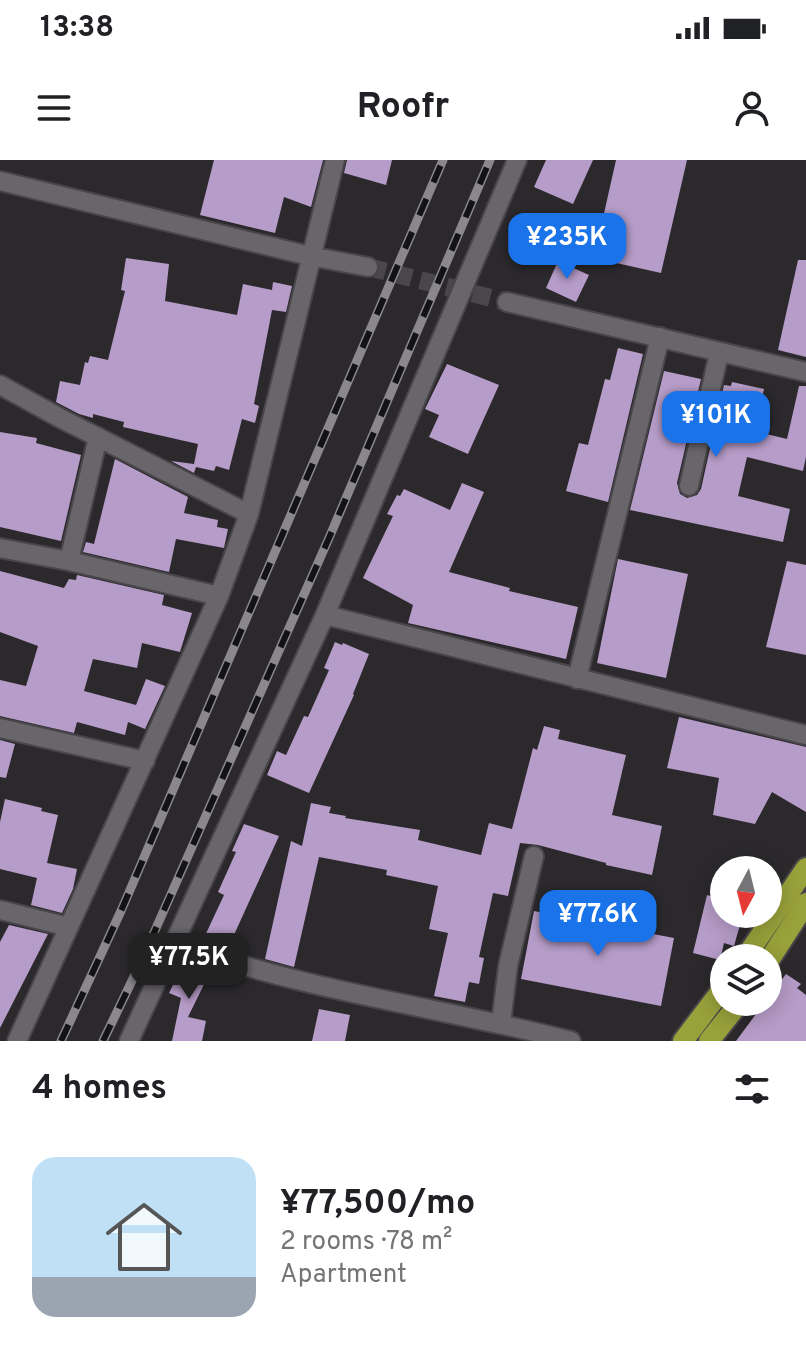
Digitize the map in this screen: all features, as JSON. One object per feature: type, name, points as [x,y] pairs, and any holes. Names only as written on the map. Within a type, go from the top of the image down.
[{"type":"main road","points":[[754,944],[806,868]]},
{"type":"main road","points":[[780,944],[806,903]]},
{"type":"main road","points":[[683,1041],[710,1005]]},
{"type":"main road","points":[[709,1041],[729,1016]]},
{"type":"street","points":[[17,1041],[219,596],[249,514],[335,160]]},
{"type":"street","points":[[129,1041],[325,615],[517,160]]},
{"type":"street","points":[[0,181],[310,256],[368,267]]},
{"type":"street","points":[[507,302],[806,372]]},
{"type":"street","points":[[577,679],[660,337]]},
{"type":"street","points":[[689,486],[719,353]]},
{"type":"street","points":[[0,385],[249,514]]},
{"type":"street","points":[[69,561],[98,437]]},
{"type":"street","points":[[0,548],[219,596]]},
{"type":"street","points":[[325,615],[806,735]]},
{"type":"street","points":[[0,728],[145,761]]},
{"type":"street","points":[[501,1023],[508,966],[534,856]]},
{"type":"street","points":[[0,910],[69,927]]},
{"type":"street","points":[[176,943],[228,963],[571,1041]]},
{"type":"building","points":[[214,160],[323,160],[311,207],[284,197],[275,233],[200,215]]},
{"type":"building","points":[[347,160],[392,160],[386,185],[344,173]]},
{"type":"building","points":[[546,160],[593,160],[573,204],[534,187]]},
{"type":"building","points":[[616,160],[687,160],[661,273],[594,258]]},
{"type":"building","points":[[126,258],[169,264],[165,301],[237,315],[243,284],[272,290],[273,282],[292,286],[286,312],[272,310],[254,404],[259,406],[255,423],[242,419],[229,470],[216,466],[214,471],[196,467],[194,473],[171,461],[194,464],[198,444],[123,427],[124,422],[93,414],[93,418],[79,414],[56,402],[60,381],[80,385],[85,362],[88,363],[90,356],[108,360],[125,291],[121,290]]},
{"type":"building","points":[[798,260],[806,260],[806,357],[778,350]]},
{"type":"building","points":[[558,261],[589,275],[576,302],[546,288]]},
{"type":"building","points":[[618,348],[643,354],[608,502],[566,491],[579,443],[588,445],[605,379],[610,380]]},
{"type":"building","points":[[447,364],[499,385],[468,454],[429,437],[439,415],[425,409]]},
{"type":"building","points":[[664,371],[701,379],[677,483],[680,494],[687,498],[697,495],[701,489],[724,385],[731,386],[732,382],[764,389],[754,431],[787,439],[799,386],[806,386],[806,457],[803,471],[747,457],[738,496],[790,509],[783,542],[630,510]]},
{"type":"building","points":[[0,432],[37,438],[36,443],[81,455],[61,541],[0,527]]},
{"type":"building","points":[[115,459],[188,497],[184,513],[218,520],[217,527],[228,529],[224,548],[176,539],[169,572],[83,552],[86,542],[94,544]]},
{"type":"building","points":[[462,483],[484,492],[449,572],[510,588],[509,591],[578,607],[566,659],[408,623],[413,605],[363,578],[393,516],[387,514],[397,495],[400,496],[404,489],[450,510]]},
{"type":"building","points":[[618,559],[688,574],[666,678],[597,663]]},
{"type":"building","points":[[787,561],[806,565],[806,655],[766,647]]},
{"type":"building","points":[[0,571],[64,588],[69,579],[76,580],[77,575],[164,595],[162,605],[192,613],[180,652],[142,643],[137,668],[93,659],[84,691],[136,705],[146,679],[165,686],[145,729],[128,722],[125,735],[77,722],[74,733],[0,716],[0,680],[26,686],[38,646],[0,632]]},
{"type":"building","points":[[335,642],[369,654],[354,695],[309,793],[267,775],[277,751],[286,755],[304,716],[308,717],[329,670],[324,668]]},
{"type":"building","points":[[679,717],[806,747],[806,812],[772,792],[755,824],[713,815],[719,778],[667,768]]},
{"type":"building","points":[[544,726],[560,730],[558,739],[626,755],[612,815],[662,826],[652,875],[520,843],[508,896],[493,893],[479,957],[484,958],[479,984],[469,982],[465,1002],[434,996],[448,933],[429,929],[438,886],[386,875],[387,870],[319,857],[294,967],[265,959],[291,841],[302,846],[311,803],[331,807],[329,813],[345,818],[420,830],[418,840],[481,855],[489,823],[512,829],[533,748],[537,750]]},
{"type":"building","points":[[0,740],[15,744],[6,778],[0,777]]},
{"type":"building","points":[[5,799],[58,815],[47,863],[77,869],[73,889],[62,913],[31,905],[37,878],[0,869],[0,822]]},
{"type":"building","points":[[244,824],[279,836],[228,948],[203,940],[224,895],[218,892],[236,852],[232,851]]},
{"type":"building","points":[[707,895],[710,896],[710,928],[739,928],[735,944],[710,944],[710,957],[693,953]]},
{"type":"building","points":[[534,911],[674,938],[661,1006],[521,979]]},
{"type":"building","points":[[9,925],[48,934],[0,1028],[0,942]]},
{"type":"building","points":[[185,960],[212,968],[188,1017],[206,1021],[202,1041],[172,1041],[181,998],[169,993]]},
{"type":"building","points":[[786,974],[801,984],[797,988],[806,995],[806,1041],[736,1041],[755,1016],[782,1016],[782,979]]},
{"type":"building","points":[[319,1009],[350,1015],[345,1041],[312,1041]]},
{"type":"tunnel","points":[[368,267],[507,302]]},
{"type":"railway","points":[[61,1041],[121,911],[443,160]]},
{"type":"railway","points":[[103,1041],[329,538],[490,160]]}]
